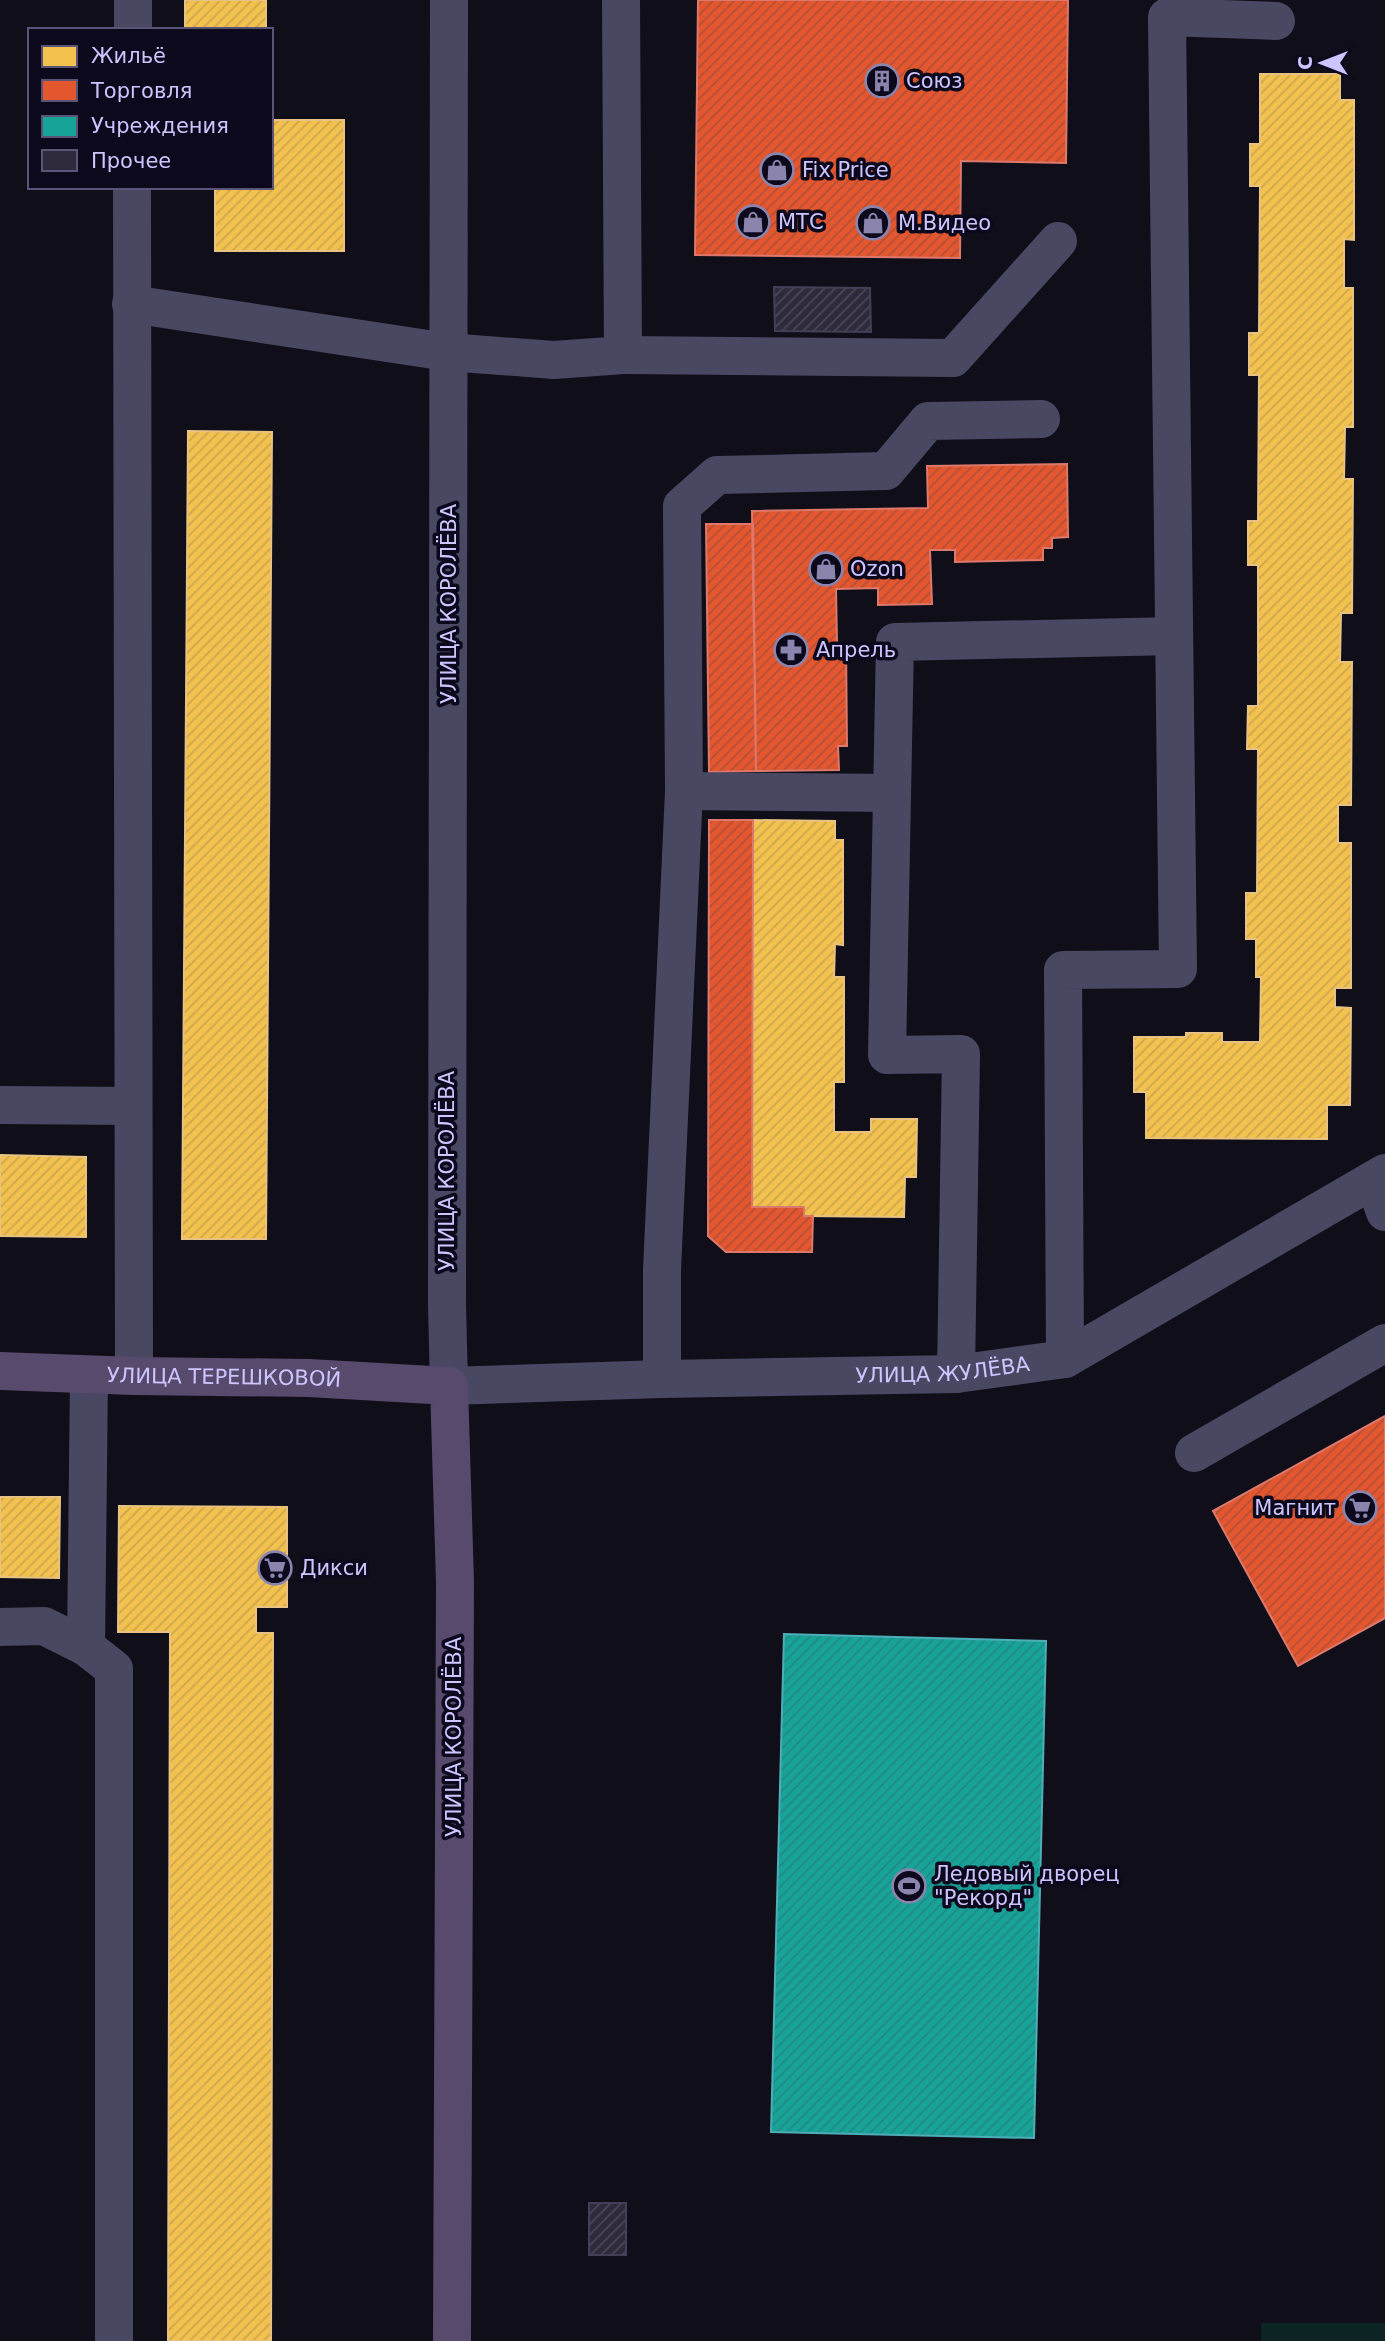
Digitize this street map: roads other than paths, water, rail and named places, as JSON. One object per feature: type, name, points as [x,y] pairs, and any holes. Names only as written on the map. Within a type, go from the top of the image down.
[{"type":"main road","name":"УЛИЦА ТЕРЕШКОВОЙ","points":[[0,1371],[309,1378],[449,1386]]},
{"type":"main road","name":"УЛИЦА КОРОЛЁВА","points":[[449,1386],[455,1582],[452,2341]]},
{"type":"street","points":[[133,0],[133,28]]},
{"type":"street","name":"УЛИЦА КОРОЛЁВА","points":[[449,0],[449,1386]]},
{"type":"street","points":[[621,0],[623,355]]},
{"type":"street","points":[[1065,1359],[1063,970],[1178,969],[1167,17],[1276,21]]},
{"type":"street","points":[[132,189],[134,1376]]},
{"type":"street","points":[[131,304],[447,352],[554,360],[623,355],[953,358],[1058,242]]},
{"type":"street","points":[[662,1379],[662,1270],[684,791],[682,506],[717,475],[886,471],[928,421],[1041,419]]},
{"type":"street","points":[[956,1374],[961,1054],[887,1055],[895,642],[1174,636]]},
{"type":"street","points":[[684,791],[892,793]]},
{"type":"street","points":[[0,1105],[133,1106]]},
{"type":"street","name":"УЛИЦА ЖУЛЁВА","points":[[449,1386],[956,1374],[1065,1359],[1381,1189]]},
{"type":"street","points":[[1194,1452],[1385,1343]]},
{"type":"street","points":[[86,1647],[89,1374]]},
{"type":"street","points":[[0,1627],[44,1626],[86,1647],[114,1669],[114,2341]]},
{"type":"place","name":"Союз","points":[[882,81]]},
{"type":"place","name":"Fix Price","points":[[777,170]]},
{"type":"place","name":"МТС","points":[[753,222]]},
{"type":"place","name":"М.Видео","points":[[873,223]]},
{"type":"place","name":"Ozon","points":[[826,569]]},
{"type":"place","name":"Апрель","points":[[791,650]]},
{"type":"place","name":"Магнит","points":[[1360,1508]]},
{"type":"place","name":"Дикси","points":[[275,1568]]},
{"type":"place","name":"Ледовый дворец \"Рекорд\"","points":[[909,1886]]}]
